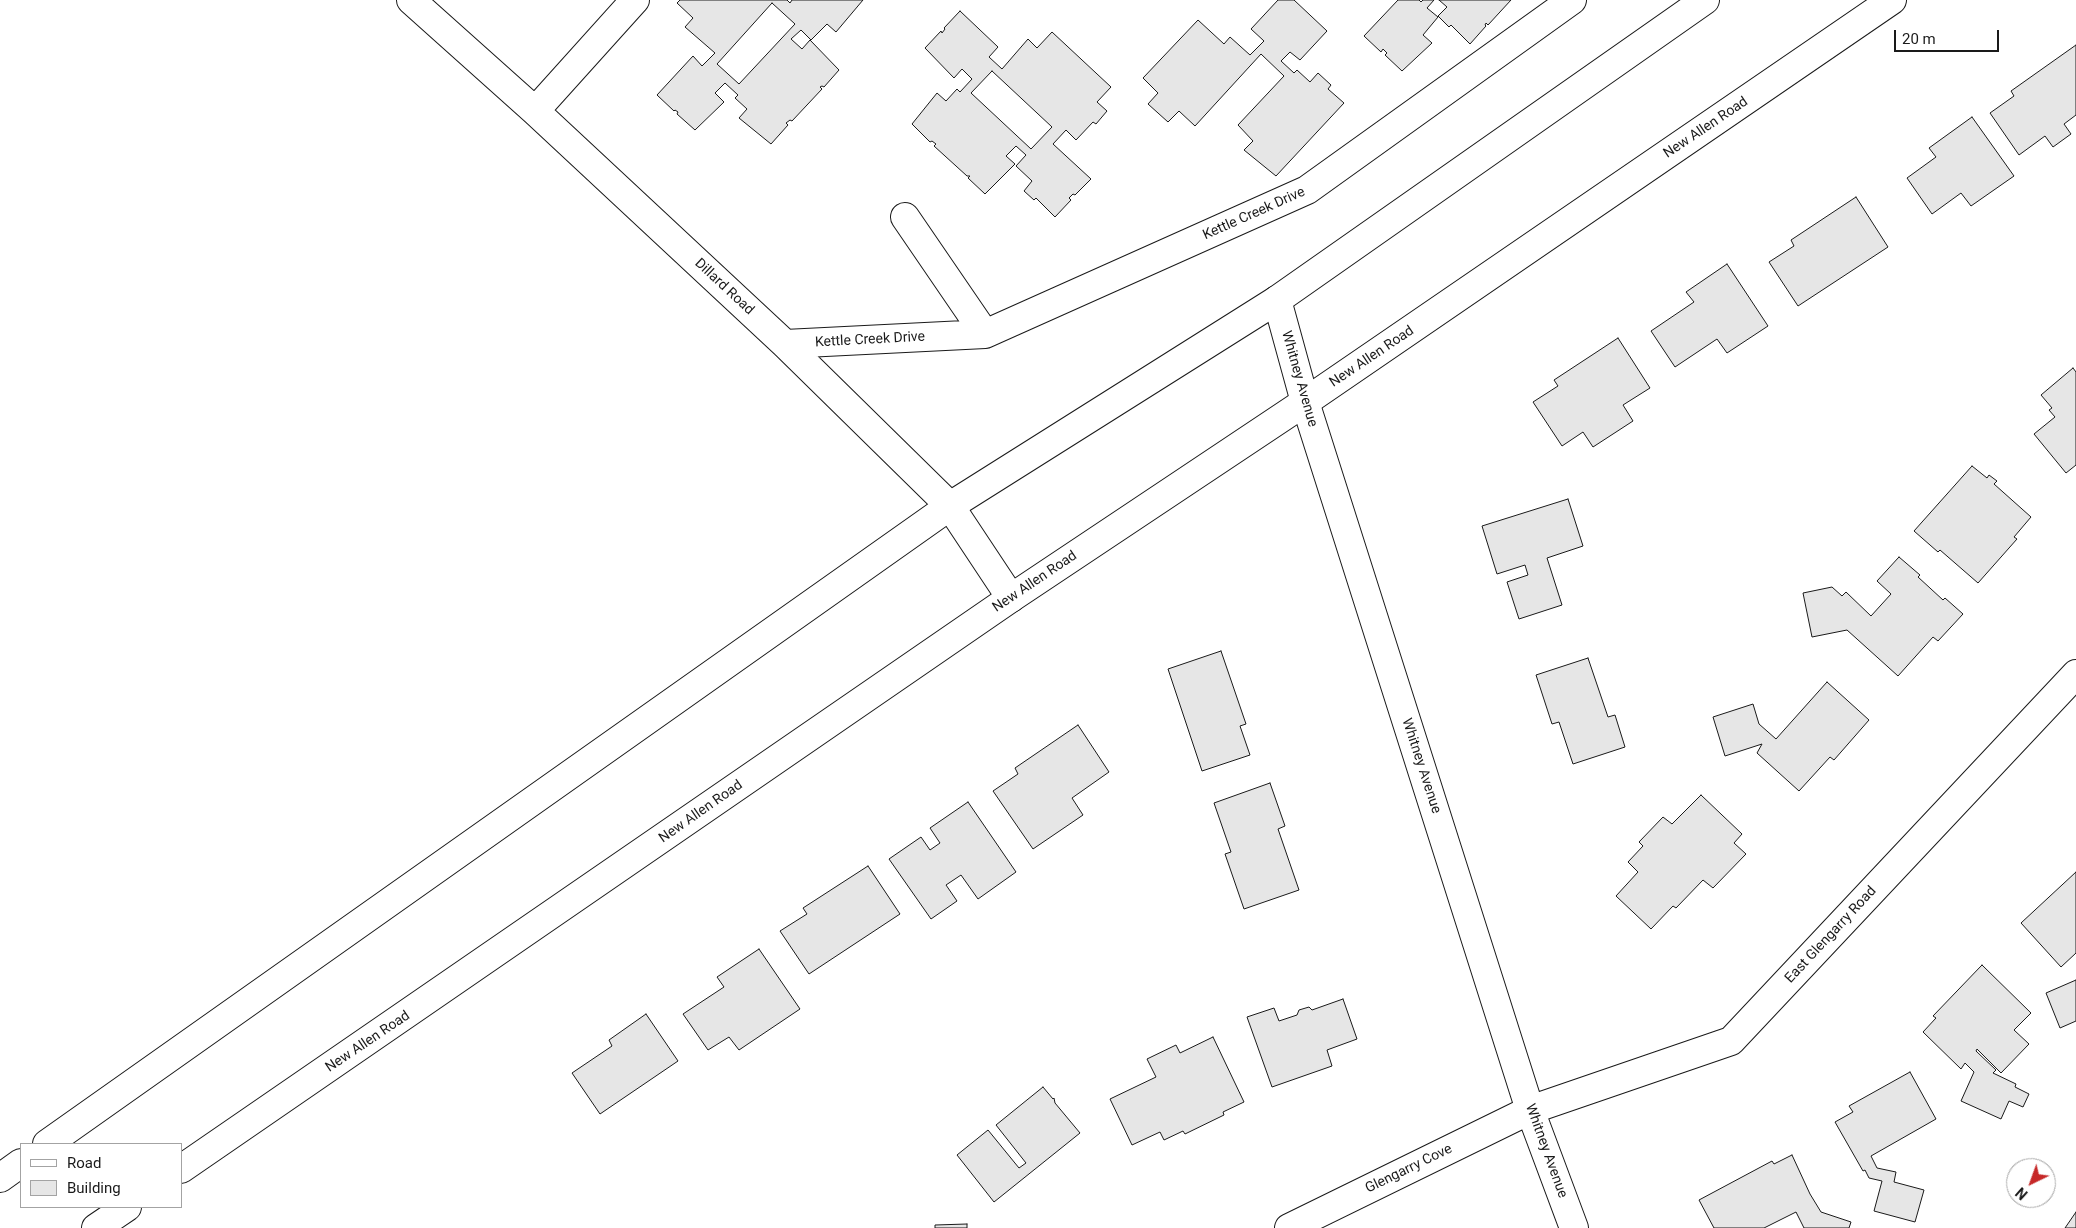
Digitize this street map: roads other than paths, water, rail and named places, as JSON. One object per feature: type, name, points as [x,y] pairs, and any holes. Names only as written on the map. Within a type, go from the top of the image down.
[{"type":"main road","name":"Dillard Road","points":[[411,0],[535,111],[786,344],[950,506],[1011,598]]},
{"type":"main road","points":[[535,111],[635,0]]},
{"type":"main road","name":"Kettle Creek Drive","points":[[786,344],[984,334],[1307,190],[1572,0]]},
{"type":"main road","points":[[49,1143],[950,506],[1277,300],[1705,0]]},
{"type":"main road","name":"New Allen Road","points":[[182,1168],[1011,598],[1305,402],[1892,0]]},
{"type":"main road","points":[[905,217],[984,334]]},
{"type":"main road","name":"Whitney Avenue","points":[[1277,300],[1305,402],[1530,1110],[1574,1228]]},
{"type":"main road","name":"East Glengarry Road","points":[[1530,1110],[1731,1041],[2076,674]]},
{"type":"main road","name":"Glengarry Cove","points":[[1289,1228],[1530,1110]]},
{"type":"main road","points":[[0,1178],[20,1164]]},
{"type":"main road","points":[[96,1228],[126,1208]]}]
